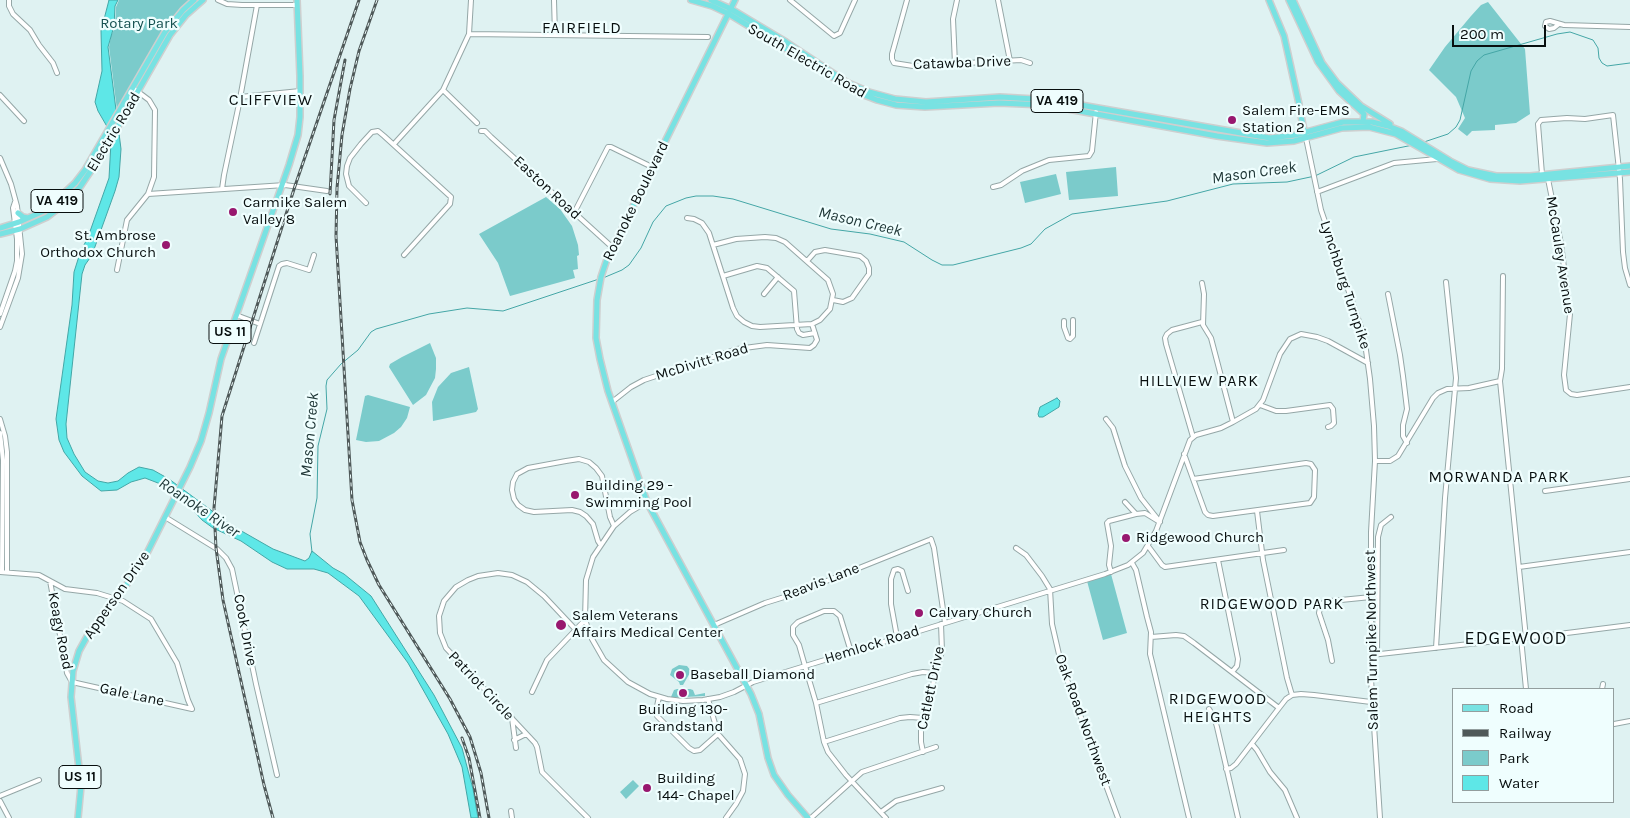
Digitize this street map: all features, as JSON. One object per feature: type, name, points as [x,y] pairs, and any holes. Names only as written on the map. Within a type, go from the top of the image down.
[{"type":"main road","name":"Electric Road","points":[[0,234],[18,230],[47,217],[64,204],[85,180],[127,104],[133,88],[165,32],[194,0]]},
{"type":"main road","name":"Electric Road","points":[[127,104],[138,92],[174,29],[203,0]]},
{"type":"main road","name":"South Electric Road","points":[[691,0],[730,12]]},
{"type":"main road","name":"South Electric Road","points":[[710,0],[846,86],[867,96],[889,103],[925,108],[992,103],[1030,104],[1097,110],[1258,142],[1278,143],[1343,122],[1363,121],[1380,124],[1400,132],[1408,139]]},
{"type":"main road","name":"Roanoke Boulevard","points":[[736,0],[612,247],[598,288],[596,338],[612,402],[647,502],[746,684],[759,714],[768,758],[774,775],[788,795],[809,818]]},
{"type":"main road","points":[[1269,0],[1284,36],[1299,104]]},
{"type":"main road","points":[[1289,0],[1318,62],[1339,91],[1364,114],[1363,121]]},
{"type":"main road","points":[[1294,0],[1322,63],[1337,83],[1360,106],[1400,132]]},
{"type":"main road","name":"Apperson Drive","points":[[78,818],[81,786],[71,697],[72,682],[78,656],[84,642],[142,562],[196,455],[205,428],[221,359],[298,135],[300,91],[297,2]]},
{"type":"main road","name":"Lynchburg Turnpike","points":[[1300,111],[1305,135]]},
{"type":"main road","name":"South Electric Road","points":[[1305,135],[1360,127],[1385,131],[1408,139],[1468,170],[1487,175],[1505,177],[1619,170],[1630,172]]},
{"type":"main road","name":"Electric Road","points":[[0,228],[17,223],[46,210],[81,176],[99,153]]},
{"type":"main road","name":"South Electric Road","points":[[1433,153],[1436,159],[1469,174],[1508,181],[1619,170],[1630,166]]},
{"type":"main road","points":[[18,212],[23,218],[28,218]]},
{"type":"street","points":[[9,0],[13,14],[30,30],[50,58],[57,73]]},
{"type":"street","points":[[218,0],[227,4],[257,5],[297,2]]},
{"type":"street","points":[[394,144],[443,90],[469,34],[471,0]]},
{"type":"street","points":[[554,0],[555,35]]},
{"type":"street","points":[[790,0],[834,36],[839,35],[856,0]]},
{"type":"street","name":"Catawba Drive","points":[[907,0],[892,54],[894,63],[913,66],[1010,61],[1030,63]]},
{"type":"street","points":[[955,64],[953,19],[957,0]]},
{"type":"street","points":[[998,0],[1010,61]]},
{"type":"street","points":[[222,189],[257,5]]},
{"type":"street","points":[[1559,24],[1564,26],[1630,27]]},
{"type":"street","points":[[469,34],[708,37]]},
{"type":"street","points":[[117,270],[127,220],[148,194],[154,178],[155,110],[150,100],[133,88]]},
{"type":"street","points":[[443,90],[476,123]]},
{"type":"street","points":[[240,97],[300,91]]},
{"type":"street","points":[[0,95],[24,121]]},
{"type":"street","points":[[993,187],[1001,185],[1022,171],[1049,160],[1089,156],[1092,151],[1097,110]]},
{"type":"street","points":[[1542,174],[1538,124],[1541,120],[1585,119],[1613,115],[1619,170],[1623,252],[1630,285]]},
{"type":"street","points":[[366,203],[349,186],[346,174],[350,158],[374,131],[380,132],[394,144],[449,195],[451,200],[450,204],[404,255]]},
{"type":"street","name":"Easton Road","points":[[481,131],[485,131],[492,137],[612,247]]},
{"type":"street","name":"Lynchburg Turnpike","points":[[1305,135],[1324,218],[1362,329],[1374,418],[1375,461]]},
{"type":"street","points":[[574,213],[608,147],[652,167]]},
{"type":"street","points":[[0,158],[11,184],[18,212],[17,223]]},
{"type":"street","points":[[1317,192],[1394,163],[1436,159]]},
{"type":"street","name":"McCauley Avenue","points":[[1548,178],[1561,244],[1570,314],[1564,375],[1567,391],[1577,395],[1630,387]]},
{"type":"street","points":[[148,194],[282,185],[327,191]]},
{"type":"street","points":[[0,327],[18,268],[18,230],[12,208],[15,202]]},
{"type":"street","name":"McDivitt Road","points":[[687,218],[698,221],[709,232],[734,311],[744,322],[756,327],[812,324]]},
{"type":"street","points":[[714,245],[736,239],[771,237],[785,242],[828,280],[833,300],[830,309],[824,317],[812,324],[815,333],[802,335],[799,333],[797,326],[795,295],[792,289],[767,268],[760,266],[723,276]]},
{"type":"street","points":[[807,261],[815,252],[825,250],[860,256],[866,261],[869,274],[852,298],[843,302],[833,300]]},
{"type":"street","points":[[254,343],[281,265],[287,263],[308,270],[314,255]]},
{"type":"street","points":[[1503,276],[1502,369],[1500,381],[1526,638]]},
{"type":"street","points":[[764,294],[778,277]]},
{"type":"street","points":[[1436,648],[1443,528],[1456,370],[1446,282]]},
{"type":"street","points":[[1202,283],[1204,294],[1202,322],[1211,338],[1233,422]]},
{"type":"street","points":[[1388,294],[1401,362],[1407,409],[1403,425],[1403,436],[1407,444]]},
{"type":"street","points":[[0,314],[6,304]]},
{"type":"street","points":[[236,315],[260,324]]},
{"type":"street","points":[[1064,321],[1064,327],[1070,339],[1073,336],[1073,320]]},
{"type":"street","points":[[1193,437],[1165,338],[1171,331],[1202,322]]},
{"type":"street","name":"McDivitt Road","points":[[612,402],[631,387],[644,380],[732,350],[767,345],[810,348],[816,343],[815,333]]},
{"type":"street","points":[[1189,818],[1152,662],[1150,650],[1151,637],[1136,570],[1132,563],[1139,558],[1148,546],[1160,522],[1188,443],[1193,437],[1246,416],[1260,405],[1283,347],[1290,339],[1297,335],[1310,335],[1323,339],[1368,363]]},
{"type":"street","points":[[1375,461],[1386,462],[1394,460],[1398,456],[1435,395],[1442,390],[1500,381]]},
{"type":"street","points":[[1260,405],[1286,411],[1330,405],[1333,409],[1334,423],[1328,428]]},
{"type":"street","points":[[0,419],[7,452],[7,572]]},
{"type":"street","points":[[1106,419],[1113,428],[1125,466],[1141,498],[1160,522]]},
{"type":"street","points":[[0,433],[3,460],[1,572]]},
{"type":"street","points":[[1184,454],[1204,512],[1208,515],[1257,511],[1310,503],[1314,496],[1314,467],[1309,463],[1193,479]]},
{"type":"street","points":[[600,544],[593,524],[580,512],[572,510],[534,512],[518,505],[512,490],[513,482],[518,474],[528,468],[566,461],[579,460],[589,462],[602,476],[610,517],[614,526]]},
{"type":"street","name":"Salem Turnpike Northwest","points":[[1375,461],[1371,522],[1371,702],[1380,818]]},
{"type":"street","points":[[1545,491],[1630,479]]},
{"type":"street","points":[[532,692],[544,664],[585,620],[586,580],[593,556],[600,544],[614,526],[630,512],[647,502]]},
{"type":"street","points":[[1125,502],[1136,514]]},
{"type":"street","points":[[1257,511],[1282,656],[1292,695]]},
{"type":"street","points":[[1111,572],[1109,565],[1111,546],[1108,521],[1145,513],[1160,522]]},
{"type":"street","name":"Cook Drive","points":[[165,517],[217,549],[226,558],[232,569],[277,775]]},
{"type":"street","points":[[1377,654],[1378,537],[1381,525],[1391,517]]},
{"type":"street","name":"Reavis Lane","points":[[714,625],[930,540]]},
{"type":"street","name":"Catlett Drive","points":[[923,752],[921,735],[942,651],[943,624],[934,548],[930,540]]},
{"type":"street","points":[[1148,546],[1165,567],[1284,550]]},
{"type":"street","points":[[1016,548],[1026,555],[1048,584],[1050,590]]},
{"type":"street","points":[[1519,567],[1630,552]]},
{"type":"street","points":[[1218,560],[1238,659],[1237,666],[1232,672]]},
{"type":"street","name":"Hemlock Road","points":[[585,620],[592,639],[604,660],[628,682],[650,694],[667,699],[683,701],[708,699],[734,692],[746,684],[1111,572],[1132,563]]},
{"type":"street","points":[[897,637],[892,616],[890,592],[894,570],[902,571],[908,591]]},
{"type":"street","name":"Keagy Road","points":[[1,572],[39,575],[70,590],[97,593],[123,601],[152,619],[177,663],[192,709]]},
{"type":"street","name":"Patriot Circle","points":[[576,630],[527,582],[498,573],[478,576],[462,583],[447,596],[439,616],[439,627],[443,643],[536,745],[542,772],[588,818]]},
{"type":"street","name":"Keagy Road","points":[[50,581],[67,673],[72,682]]},
{"type":"street","name":"Oak Road Northwest","points":[[1050,590],[1052,624],[1061,663],[1118,818]]},
{"type":"street","points":[[1332,661],[1328,640],[1319,614],[1320,607],[1323,603],[1331,601],[1371,597]]},
{"type":"street","points":[[851,652],[838,614],[832,610],[824,611],[798,622],[793,627],[793,635],[799,645],[816,704],[824,742],[830,756],[886,818]]},
{"type":"street","points":[[1371,655],[1526,638],[1630,624]]},
{"type":"street","points":[[1151,637],[1184,636],[1278,708]]},
{"type":"street","points":[[1521,638],[1526,688]]},
{"type":"street","points":[[816,704],[919,672],[936,673]]},
{"type":"street","name":"Gale Lane","points":[[72,682],[192,709]]},
{"type":"street","points":[[1602,688],[1603,684]]},
{"type":"street","points":[[1226,769],[1233,767],[1278,708],[1292,695],[1314,694],[1371,702]]},
{"type":"street","points":[[659,696],[657,716],[689,748],[694,751],[700,750],[718,734]]},
{"type":"street","points":[[708,699],[718,734],[740,759],[745,774],[743,791],[726,818]]},
{"type":"street","points":[[1209,709],[1217,727],[1238,818]]},
{"type":"street","points":[[512,718],[516,748]]},
{"type":"street","points":[[824,742],[900,718],[924,718]]},
{"type":"street","points":[[1615,724],[1630,721]]},
{"type":"street","points":[[514,740],[526,734]]},
{"type":"street","points":[[1252,744],[1270,772],[1286,790],[1297,818]]},
{"type":"street","points":[[809,818],[851,780],[868,769],[936,747]]},
{"type":"street","points":[[0,796],[39,780]]},
{"type":"street","points":[[881,812],[896,801],[942,788]]},
{"type":"street","points":[[0,801],[9,818]]},
{"type":"street","points":[[511,812],[512,818]]},
{"type":"green space","name":"Rotary Park","points":[[119,0],[190,0],[165,29],[117,110],[109,47],[115,27],[116,7]]},
{"type":"green space","points":[[1488,2],[1525,49],[1530,114],[1516,123],[1495,125],[1495,130],[1472,131],[1467,136],[1458,129],[1465,118],[1456,97],[1429,70],[1471,16],[1481,5]]},
{"type":"green space","points":[[1116,167],[1118,196],[1069,200],[1066,172]]},
{"type":"green space","points":[[1056,174],[1061,194],[1025,203],[1020,182]]},
{"type":"green space","points":[[546,197],[560,209],[572,226],[579,255],[577,256],[578,269],[573,270],[575,278],[510,296],[498,263],[479,234]]},
{"type":"green space","points":[[430,343],[436,358],[435,378],[426,395],[413,405],[389,367],[390,364]]},
{"type":"green space","points":[[469,367],[478,409],[476,412],[433,421],[432,402],[438,387],[451,373]]},
{"type":"green space","points":[[368,395],[410,407],[407,418],[401,427],[379,441],[366,442],[356,440],[365,396]]},
{"type":"green space","points":[[1111,574],[1127,633],[1103,640],[1087,581]]},
{"type":"green space","name":"Baseball Diamond","points":[[679,665],[687,666],[691,671],[683,685],[680,685],[670,675],[672,669]]},
{"type":"green space","name":"Building 130- Grandstand","points":[[690,689],[693,690],[695,695],[705,693],[705,696],[671,697],[674,690]]},
{"type":"green space","points":[[633,780],[639,786],[626,799],[620,792]]},
{"type":"water","name":"Roanoke River","points":[[109,0],[118,0],[115,6],[114,26],[108,47],[121,149],[119,177],[92,255],[85,265],[82,274],[66,424],[67,438],[74,454],[85,472],[98,481],[108,483],[118,481],[139,467],[153,470],[169,479],[231,525],[273,549],[305,561],[309,558],[312,551],[371,596],[434,695],[462,748],[473,789],[478,818],[471,818],[462,767],[448,734],[408,663],[359,596],[328,573],[314,569],[287,569],[272,562],[241,541],[213,528],[202,520],[182,498],[158,483],[145,478],[131,482],[117,490],[101,491],[82,476],[64,452],[59,440],[56,419],[72,305],[74,272],[109,178],[111,142],[109,130],[95,102],[102,71],[101,31]]},
{"type":"water","points":[[1057,398],[1060,401],[1059,407],[1043,417],[1039,417],[1040,407]]},
{"type":"waterway","name":"Mason Creek","points":[[1424,142],[1448,134],[1456,127],[1460,120],[1471,71],[1477,61],[1484,55],[1570,32],[1593,40],[1598,48],[1599,58],[1607,66],[1630,63]]},
{"type":"waterway","name":"Mason Creek","points":[[603,278],[629,265],[641,248],[653,222],[666,206],[696,196],[733,199],[831,229],[870,234],[904,242],[942,265],[953,265],[1031,244],[1045,229],[1072,214],[1167,201],[1233,184],[1287,182],[1315,176],[1354,157],[1413,145]]},
{"type":"waterway","name":"Mason Creek","points":[[312,552],[310,534],[317,498],[318,446],[327,409],[327,380],[341,364],[358,350],[371,332],[429,314],[467,308],[503,311],[599,279]]},
{"type":"railway","points":[[273,818],[223,600],[216,548],[214,508],[222,416],[295,186],[359,0]]},
{"type":"railway","points":[[377,0],[359,51],[350,89],[342,135],[337,188],[336,236],[352,500],[360,542],[379,585],[450,699],[470,737],[481,773],[489,818]]},
{"type":"railway","points":[[330,194],[334,120],[345,60]]},
{"type":"railway","points":[[462,738],[469,758],[480,818]]},
{"type":"place","name":"Salem Fire-EMS Station 2","points":[[1232,120]]},
{"type":"place","name":"Carmike Salem Valley 8","points":[[233,212]]},
{"type":"place","name":"St. Ambrose Orthodox Church","points":[[166,245]]},
{"type":"place","name":"Building 29 - Swimming Pool","points":[[575,495]]},
{"type":"place","name":"Ridgewood Church","points":[[1126,538]]},
{"type":"place","name":"Calvary Church","points":[[919,613]]},
{"type":"place","name":"Salem Veterans Affairs Medical Center","points":[[561,625]]},
{"type":"place","name":"Baseball Diamond","points":[[680,675]]},
{"type":"place","name":"Building 130- Grandstand","points":[[683,693]]},
{"type":"place","name":"Building 144- Chapel","points":[[647,788]]},
{"type":"district","name":"FAIRFIELD","points":[[582,28]]},
{"type":"district","name":"CLIFFVIEW","points":[[271,100]]},
{"type":"district","name":"HILLVIEW PARK","points":[[1199,381]]},
{"type":"district","name":"MORWANDA PARK","points":[[1499,477]]},
{"type":"district","name":"RIDGEWOOD PARK","points":[[1272,604]]},
{"type":"district","name":"EDGEWOOD","points":[[1516,639]]},
{"type":"district","name":"RIDGEWOOD HEIGHTS","points":[[1218,708]]}]
